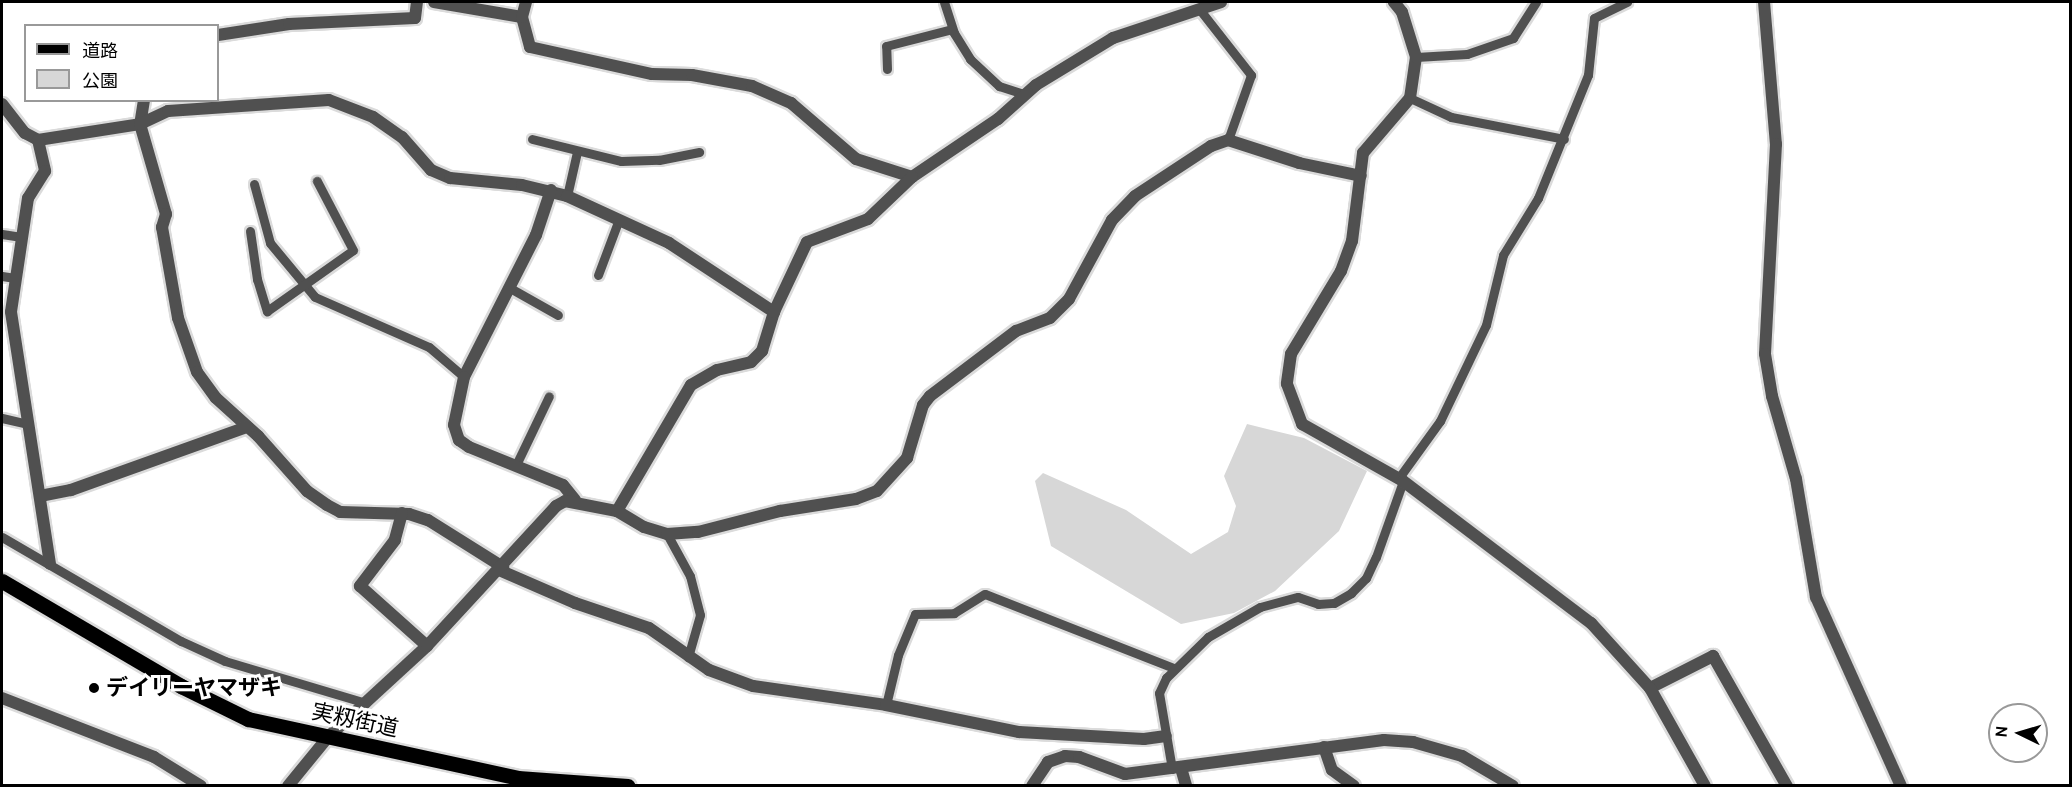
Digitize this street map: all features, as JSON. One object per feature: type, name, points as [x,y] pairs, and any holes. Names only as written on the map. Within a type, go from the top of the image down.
[{"type":"main road","name":"実籾街道","points":[[2,581],[224,708],[248,719],[518,778],[628,786]]},
{"type":"main road","name":"実籾街道","points":[[518,778],[536,786]]},
{"type":"street","points":[[219,35],[289,24],[415,18],[417,2]]},
{"type":"street","points":[[434,2],[522,17]]},
{"type":"street","points":[[526,2],[522,17],[530,46],[652,74],[692,75],[752,86],[791,102],[856,159],[912,177]]},
{"type":"street","points":[[617,511],[691,386],[717,370],[751,362],[762,351],[774,312],[807,242],[868,219],[912,177],[998,119],[1024,94],[1113,38],[1221,2]]},
{"type":"street","points":[[1394,2],[1402,12],[1416,57],[1410,98],[1371,140],[1364,153],[1352,241],[1341,271],[1292,354],[1287,384],[1292,404],[1302,424],[1401,480],[1591,623],[1650,688],[1706,786]]},
{"type":"street","points":[[1764,2],[1776,144],[1765,354],[1772,396],[1797,479],[1816,597],[1901,786]]},
{"type":"street","points":[[2,104],[25,133],[38,140],[140,124],[157,114],[178,110],[329,100],[373,117],[402,137],[431,170],[450,178],[551,190],[567,196],[669,243],[774,312]]},
{"type":"street","points":[[144,102],[140,124],[166,214],[164,239],[178,318],[197,372],[216,398],[247,427],[307,491],[327,505],[340,512],[402,513],[452,531],[501,568],[574,603],[649,628],[688,657],[716,674],[753,686],[886,705],[1019,732],[1144,739],[1166,736]]},
{"type":"street","points":[[38,140],[45,171],[28,198],[20,237],[11,312],[50,564]]},
{"type":"street","points":[[288,786],[328,737],[427,646],[556,507],[575,500],[617,511],[644,527],[667,534],[698,532],[780,511],[856,499],[877,491],[907,458],[923,405],[930,396],[1016,331],[1050,318],[1069,299],[1123,206],[1211,146],[1228,140],[1299,163],[1361,176]]},
{"type":"street","points":[[551,190],[536,235],[464,377],[455,415],[459,440],[563,485],[575,500]]},
{"type":"street","points":[[40,496],[71,489],[247,427]]},
{"type":"street","points":[[402,513],[395,540],[360,586],[427,646]]},
{"type":"street","points":[[1650,688],[1713,656],[1787,786]]},
{"type":"street","points":[[2,698],[154,757],[201,786]]},
{"type":"street","points":[[1032,786],[1048,762],[1065,756],[1079,757],[1125,774],[1384,740],[1413,742],[1462,756],[1513,786]]},
{"type":"street","points":[[1324,747],[1332,770],[1354,786]]},
{"type":"street","points":[[1176,768],[1186,786]]},
{"type":"lane","points":[[944,2],[952,29],[981,71],[999,86],[1024,94]]},
{"type":"lane","points":[[1416,57],[1467,54],[1513,38],[1536,2]]},
{"type":"lane","points":[[1176,768],[1166,736],[1159,693],[1174,668],[1208,637],[1260,607],[1298,597],[1318,604],[1334,603],[1351,593],[1366,578],[1376,557],[1401,480],[1440,421],[1486,325],[1503,255],[1538,198],[1564,139],[1588,75],[1594,18],[1627,2]]},
{"type":"lane","points":[[1200,10],[1251,75],[1228,140]]},
{"type":"lane","points":[[887,69],[886,46],[952,29]]},
{"type":"lane","points":[[1410,98],[1451,117],[1564,139]]},
{"type":"lane","points":[[532,139],[577,152],[621,161],[659,160],[699,152]]},
{"type":"lane","points":[[567,196],[577,152]]},
{"type":"lane","points":[[250,231],[257,279],[267,311],[353,250],[317,181]]},
{"type":"lane","points":[[254,184],[270,243],[315,297],[429,347],[464,377]]},
{"type":"lane","points":[[598,275],[619,219]]},
{"type":"lane","points":[[2,234],[20,237]]},
{"type":"lane","points":[[2,276],[15,278]]},
{"type":"lane","points":[[510,288],[558,315]]},
{"type":"lane","points":[[516,465],[549,396]]},
{"type":"lane","points":[[2,418],[27,424]]},
{"type":"lane","points":[[667,534],[690,576],[700,615],[688,657]]},
{"type":"lane","points":[[2,537],[181,641],[225,661],[366,703]]},
{"type":"lane","points":[[886,705],[898,655],[915,614],[954,614],[985,594],[1174,668]]},
{"type":"green space","points":[[1247,424],[1304,438],[1367,471],[1339,531],[1275,591],[1234,613],[1181,624],[1051,546],[1035,481],[1043,473],[1126,510],[1191,554],[1228,532],[1236,506],[1224,476]]},
{"type":"place","name":"デイリーヤマザキ","points":[[94,688]]}]
